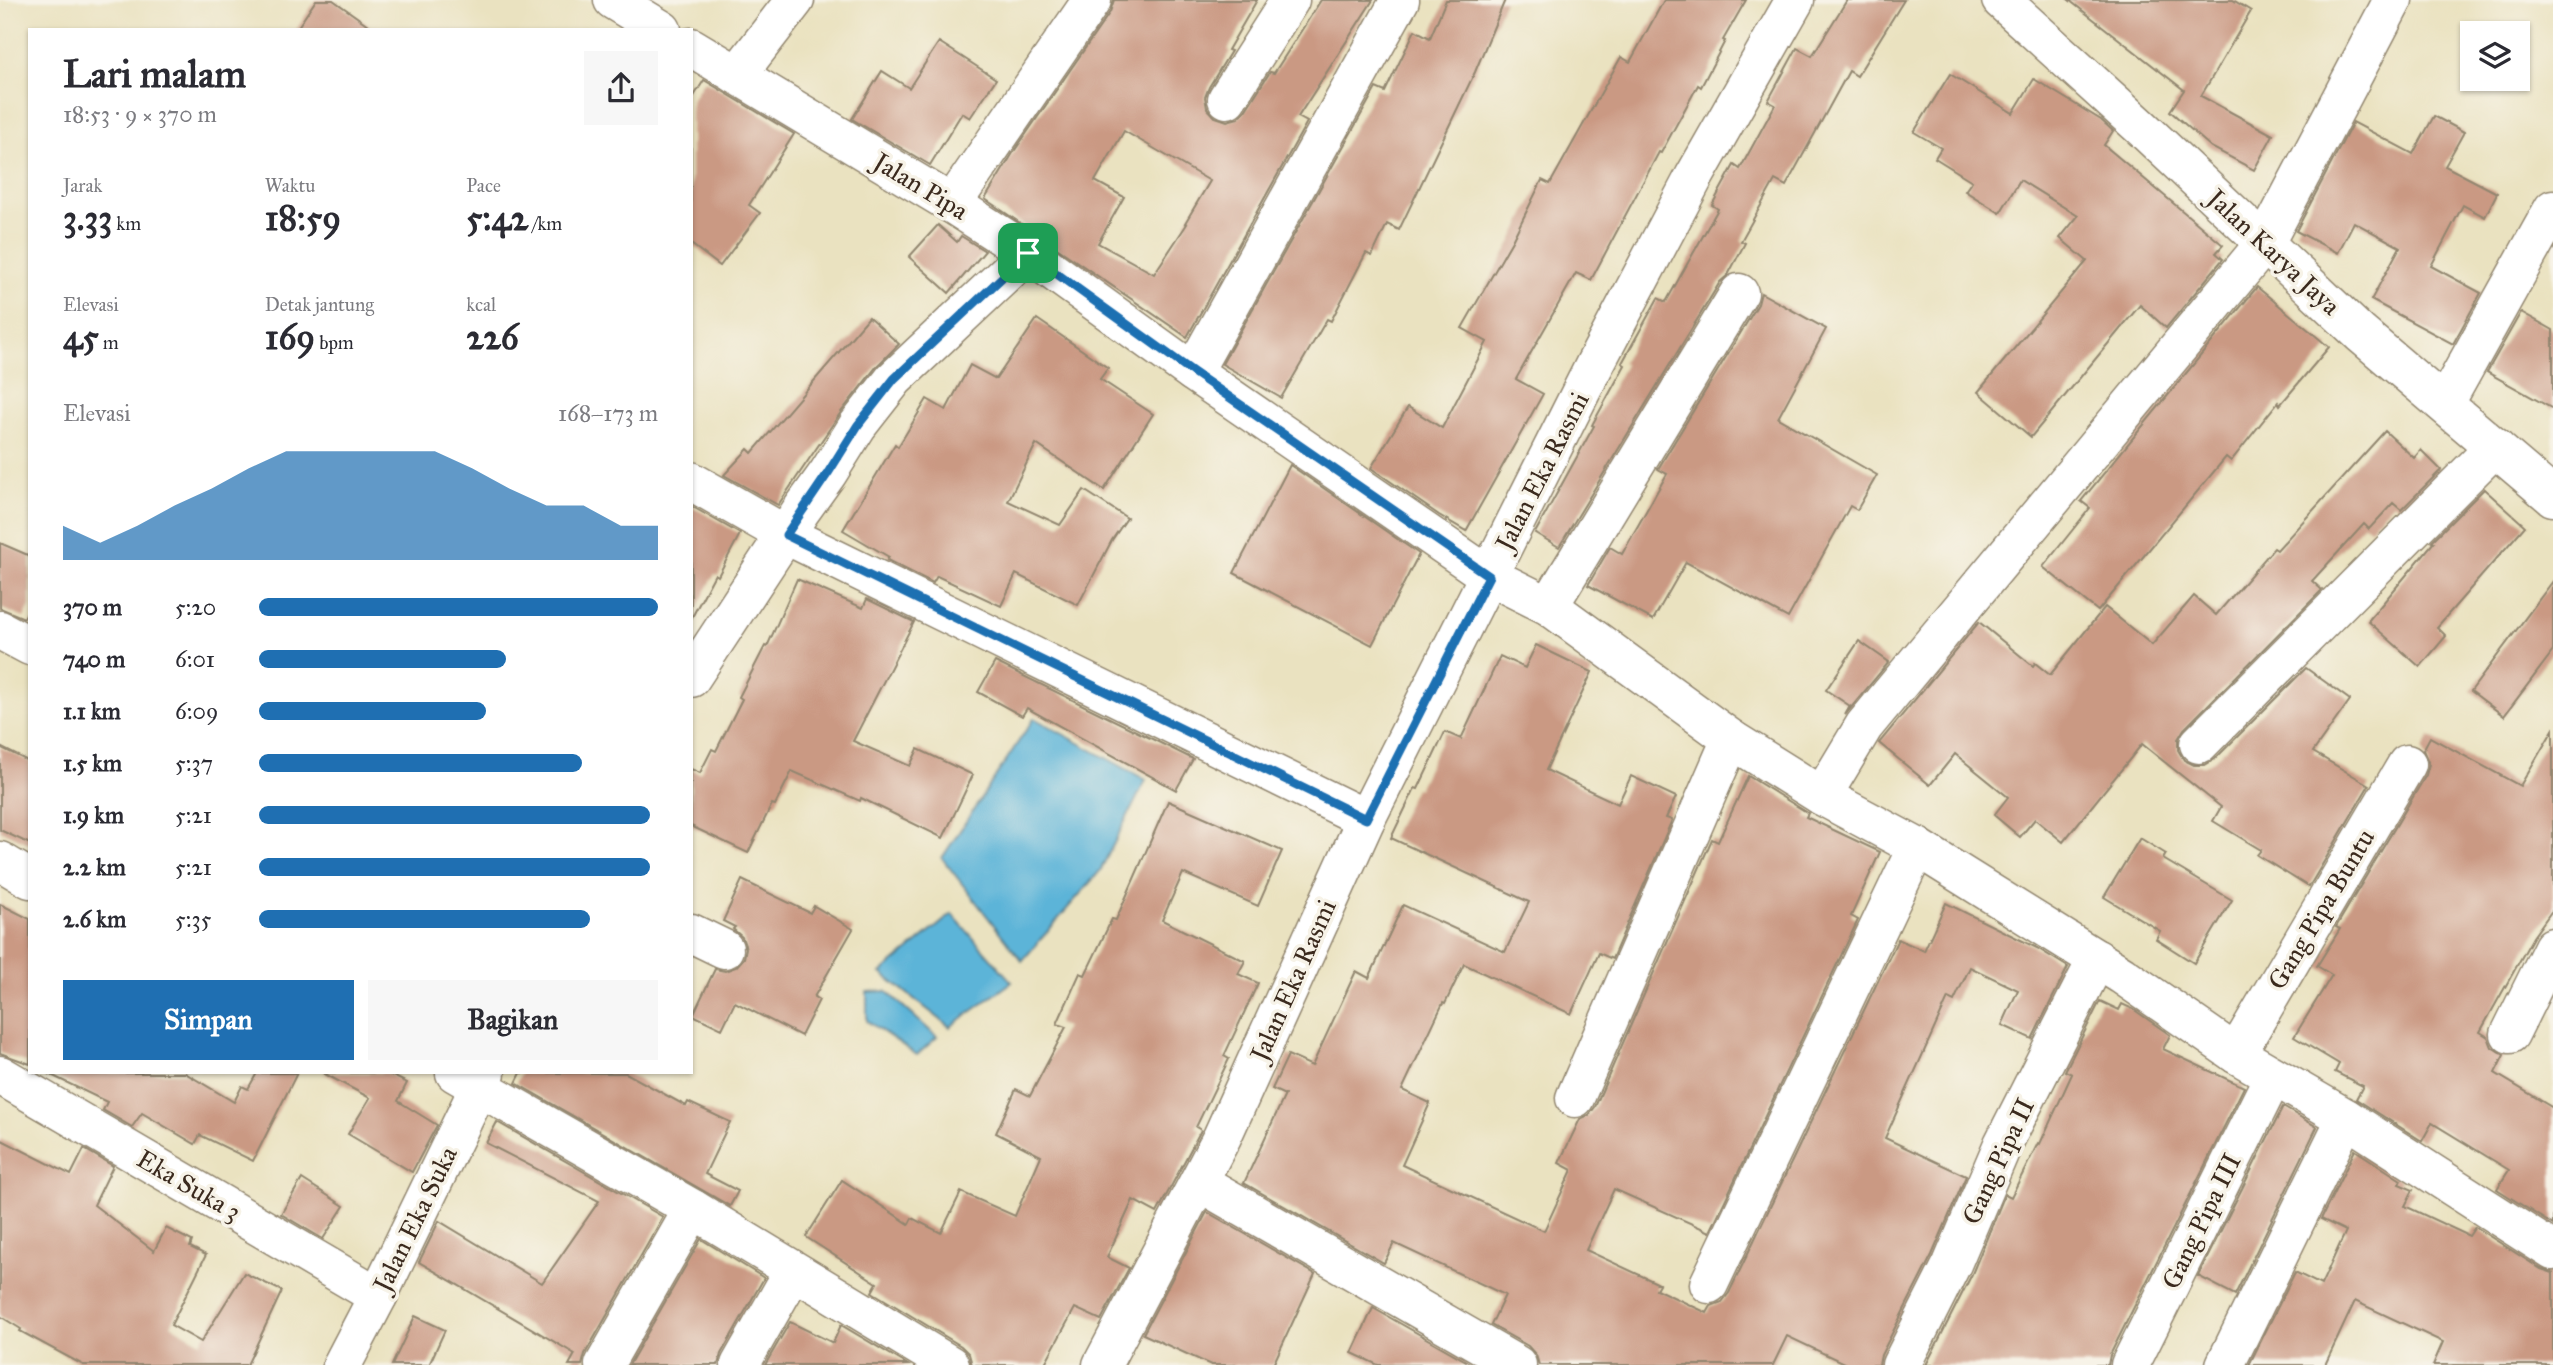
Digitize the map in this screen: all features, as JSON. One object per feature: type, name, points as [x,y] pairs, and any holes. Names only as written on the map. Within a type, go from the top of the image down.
[{"type":"street","points":[[613,0],[660,28]]},
{"type":"street","points":[[737,75],[795,0]]},
{"type":"street","points":[[952,204],[1092,0]]},
{"type":"street","points":[[1227,99],[1290,0]]},
{"type":"street","points":[[1193,372],[1400,0]]},
{"type":"street","name":"Jalan Eka Rasmi","points":[[1101,1365],[1222,1137],[1366,819],[1595,364],[1687,188],[1795,0]]},
{"type":"street","name":"Jalan Karya Jaya","points":[[2001,0],[2361,334],[2553,497]]},
{"type":"street","points":[[1822,796],[1864,726],[2265,243],[2393,0]]},
{"type":"street","name":"Jalan Pipa","points":[[693,48],[952,204],[1028,253],[1193,372],[1489,576],[1549,606],[1731,739],[1822,796],[1917,847],[2097,959],[2236,1054],[2346,1118],[2553,1251]]},
{"type":"street","points":[[2445,403],[2553,209]]},
{"type":"street","points":[[693,675],[858,425],[894,379],[1028,253]]},
{"type":"street","points":[[1549,606],[1739,293]]},
{"type":"street","points":[[2199,744],[2495,447]]},
{"type":"street","points":[[693,482],[786,535],[1366,819]]},
{"type":"street","points":[[0,630],[28,645]]},
{"type":"street","points":[[1575,1098],[1731,739]]},
{"type":"street","name":"Gang Pipa Buntu","points":[[2236,1054],[2407,764]]},
{"type":"street","points":[[1709,1284],[1917,847]]},
{"type":"street","points":[[0,862],[28,878]]},
{"type":"street","points":[[2510,1034],[2553,947]]},
{"type":"street","name":"Gang Pipa II","points":[[1901,1365],[1952,1264],[2003,1144],[2097,959]]},
{"type":"street","name":"Eka Suka 3","points":[[0,1075],[378,1296]]},
{"type":"street","name":"Gang Pipa III","points":[[2130,1365],[2273,1077]]},
{"type":"street","points":[[473,1078],[950,1365]]},
{"type":"street","name":"Jalan Eka Suka","points":[[342,1365],[378,1296],[473,1078]]},
{"type":"street","points":[[2225,1365],[2346,1118]]},
{"type":"street","points":[[1199,1182],[1517,1365]]},
{"type":"street","points":[[604,1365],[692,1209]]},
{"type":"street","points":[[740,1365],[793,1272]]},
{"type":"water","points":[[1034,718],[1146,780],[1100,871],[1022,961],[942,858]]},
{"type":"water","points":[[952,914],[1012,982],[950,1027],[881,973]]},
{"type":"water","points":[[886,991],[937,1037],[917,1055],[867,1021],[867,992]]},
{"type":"building","points":[[316,0],[333,0],[372,28],[297,28]]},
{"type":"building","points":[[1114,0],[1257,0],[1205,97],[1207,108],[1215,117],[1227,121],[1238,118],[1245,111],[1270,72],[1274,73],[1321,0],[1373,0],[1298,117],[1307,122],[1187,337],[985,199],[1013,153],[1110,12]],"holes":[[[1124,131],[1210,181],[1185,223],[1187,224],[1154,274],[1098,243],[1124,197],[1095,181]]]},
{"type":"building","points":[[1446,0],[1505,0],[1475,72],[1399,230],[1387,224],[1372,256],[1366,253],[1331,321],[1327,319],[1281,398],[1222,364],[1376,88],[1385,92],[1415,30],[1430,38]]},
{"type":"building","points":[[1664,0],[1746,0],[1701,87],[1698,85],[1661,153],[1659,152],[1591,280],[1576,273],[1516,379],[1543,394],[1466,531],[1371,468],[1408,407],[1442,428],[1487,342],[1462,328],[1512,241],[1542,180],[1550,184],[1621,57],[1630,62]]},
{"type":"building","points":[[1847,0],[1904,0],[1857,76],[1849,71],[1786,186],[1775,180],[1741,241],[1745,243],[1728,275],[1720,282],[1559,547],[1535,533],[1594,426],[1592,425],[1625,365],[1622,363],[1658,298],[1666,302],[1718,209],[1712,205],[1734,165],[1740,169],[1775,105],[1768,101],[1797,48],[1812,56]]},
{"type":"building","points":[[2069,0],[2233,0],[2251,11],[2201,96],[2273,135],[2254,170],[2211,147],[2170,111],[2184,90]]},
{"type":"building","points":[[939,42],[996,79],[970,118],[962,113],[930,165],[852,119],[882,71],[909,88]]},
{"type":"building","points":[[1950,74],[2013,113],[2034,79],[2101,120],[2113,131],[2104,145],[2223,245],[2216,253],[2223,259],[2166,328],[2140,305],[2031,437],[1978,392],[2087,261],[2060,238],[2078,216],[2020,180],[2000,213],[1965,191],[1972,181],[1935,158],[1941,148],[1914,132]]},
{"type":"building","points":[[704,80],[794,134],[749,205],[760,213],[720,266],[693,246],[693,98]]},
{"type":"building","points":[[2434,116],[2464,132],[2445,166],[2497,193],[2485,217],[2463,205],[2431,266],[2481,293],[2453,344],[2371,300],[2400,247],[2354,222],[2338,253],[2296,231],[2353,122],[2413,154]]},
{"type":"building","points":[[938,225],[957,242],[961,236],[985,251],[949,293],[909,257]]},
{"type":"building","points":[[2257,287],[2329,347],[2280,405],[2278,402],[2231,461],[2226,457],[2098,611],[2043,567],[2090,508],[2081,501]]},
{"type":"building","points":[[1761,293],[1826,329],[1778,418],[1877,475],[1857,510],[1850,506],[1788,618],[1686,562],[1653,620],[1588,585],[1610,547],[1622,554],[1667,474],[1658,469],[1758,304]]},
{"type":"building","points":[[2521,312],[2553,330],[2553,409],[2487,372]]},
{"type":"building","points":[[869,317],[899,344],[877,366],[841,412],[778,505],[724,475],[748,449],[752,453]]},
{"type":"building","points":[[1037,319],[1108,368],[1100,379],[1153,414],[1104,490],[1036,444],[1008,501],[1060,525],[1084,490],[1127,518],[1112,540],[1078,605],[1016,574],[1001,606],[937,576],[933,583],[887,560],[889,557],[843,530],[895,444],[898,447],[927,399],[946,410],[970,365],[996,379]]},
{"type":"building","points":[[2385,431],[2414,458],[2421,450],[2441,470],[2401,510],[2393,503],[2369,529],[2364,524],[2312,581],[2322,590],[2184,729],[2178,739],[2178,750],[2184,760],[2194,765],[2205,765],[2215,759],[2306,668],[2350,700],[2313,752],[2369,785],[2309,887],[2257,855],[2261,850],[2213,821],[2221,807],[2142,744],[2063,842],[2035,819],[2020,837],[1994,815],[2008,797],[1955,754],[1930,785],[1879,743],[1979,622],[2033,666],[2035,663],[2050,675],[2105,607],[2152,645],[2194,596],[2216,615],[2274,548],[2277,550]]},
{"type":"building","points":[[1290,465],[1419,554],[1372,645],[1234,573]]},
{"type":"building","points":[[2484,489],[2525,526],[2437,627],[2446,636],[2420,667],[2368,621],[2434,542],[2432,541]]},
{"type":"building","points":[[693,507],[740,534],[718,576],[715,574],[693,615]]},
{"type":"building","points":[[0,543],[28,555],[28,610],[24,618],[0,608]]},
{"type":"building","points":[[797,579],[863,608],[867,599],[914,622],[853,741],[910,766],[918,749],[973,775],[943,838],[861,798],[860,801],[792,771],[748,853],[693,827],[693,770],[700,773],[712,749],[716,751],[742,699],[739,697],[765,646],[767,647]]},
{"type":"building","points":[[2553,581],[2553,651],[2504,716],[2471,691]]},
{"type":"building","points":[[1859,641],[1889,662],[1845,715],[1850,706],[1826,690]]},
{"type":"building","points":[[1536,645],[1592,672],[1546,770],[1618,804],[1631,776],[1676,797],[1666,818],[1672,820],[1612,959],[1599,953],[1571,1014],[1464,964],[1402,1090],[1430,1103],[1402,1165],[1544,1231],[1572,1170],[1559,1163],[1580,1119],[1589,1115],[1595,1107],[1712,839],[1718,842],[1748,776],[1808,813],[1806,817],[1880,852],[1851,916],[1858,920],[1710,1232],[1614,1189],[1586,1250],[1659,1284],[1656,1289],[1707,1313],[1711,1306],[1722,1302],[1729,1293],[1898,939],[1924,951],[1946,903],[2037,948],[2068,967],[2032,1039],[2002,1025],[2018,990],[1970,967],[1954,1001],[1948,998],[1885,1138],[1966,1176],[1932,1255],[1881,1355],[1879,1365],[1848,1365],[1787,1336],[1773,1365],[1539,1365],[1536,1355],[1528,1346],[1491,1325],[1505,1295],[1394,1243],[1384,1263],[1244,1183],[1285,1095],[1272,1089],[1288,1055],[1312,1066],[1356,971],[1369,978],[1403,905],[1505,952],[1529,902],[1391,838],[1445,732],[1461,739],[1500,656],[1525,668]]},
{"type":"building","points":[[995,662],[1193,759],[1176,790],[1027,708],[1022,716],[978,692]]},
{"type":"building","points":[[2553,730],[2553,909],[2533,937],[2480,1032],[2488,1037],[2492,1047],[2504,1055],[2495,1073],[2553,1108],[2553,1225],[2497,1189],[2509,1170],[2432,1123],[2422,1141],[2356,1099],[2363,1086],[2335,1072],[2339,1064],[2294,1037],[2332,975],[2317,966],[2340,929],[2336,927],[2426,775],[2429,764],[2423,750],[2430,737],[2520,786]]},
{"type":"building","points":[[0,747],[28,761],[28,843],[0,830]]},
{"type":"building","points":[[1168,801],[1282,851],[1258,906],[1183,873],[1162,920],[1245,961],[1238,974],[1258,983],[1224,1056],[1229,1059],[1196,1127],[1201,1130],[1157,1213],[1133,1200],[1107,1257],[1129,1268],[1101,1320],[1075,1308],[1044,1365],[972,1365],[969,1354],[961,1346],[872,1292],[877,1283],[806,1237],[842,1180],[909,1224],[912,1218],[941,1233],[961,1192],[1015,1216],[1041,1156],[996,1133],[1016,1089],[1030,1096],[1066,1027],[1057,1024],[1080,973],[1085,975],[1112,919],[1116,920]]},
{"type":"building","points":[[2140,838],[2166,854],[2163,859],[2232,900],[2194,963],[2156,939],[2160,931],[2104,897]]},
{"type":"building","points":[[742,880],[810,913],[814,906],[853,929],[814,997],[819,1000],[801,1036],[735,1002],[722,1029],[693,1015],[715,969],[725,971],[736,967],[744,958],[746,948],[742,937],[733,929],[735,927],[723,921]]},
{"type":"building","points":[[0,904],[28,918],[28,1063],[0,1053]]},
{"type":"building","points":[[2100,1001],[2119,1010],[2122,1004],[2133,1009],[2170,1035],[2163,1049],[2244,1087],[2110,1355],[2108,1365],[1926,1365],[1972,1274],[2005,1194],[2011,1197],[2038,1143],[2040,1144],[2072,1074],[2065,1071]]},
{"type":"building","points":[[49,1074],[187,1074],[234,1102],[242,1086],[248,1089],[256,1074],[296,1074],[253,1161],[200,1135],[195,1144],[142,1113],[132,1127],[103,1110],[107,1102]]},
{"type":"building","points":[[325,1074],[389,1074],[407,1083],[398,1101],[437,1125],[412,1172],[348,1134],[370,1098]]},
{"type":"building","points":[[520,1074],[628,1074],[686,1106],[688,1102],[730,1122],[705,1174],[738,1191],[730,1206],[516,1083]]},
{"type":"building","points":[[2283,1107],[2317,1127],[2235,1295],[2198,1276]]},
{"type":"building","points":[[497,1122],[663,1217],[585,1354],[582,1365],[569,1365],[575,1354],[419,1262],[439,1221],[542,1283],[599,1201],[486,1143]]},
{"type":"building","points":[[0,1139],[71,1175],[84,1149],[113,1166],[94,1205],[154,1251],[166,1228],[192,1241],[190,1247],[206,1255],[171,1325],[201,1342],[244,1273],[282,1291],[247,1365],[83,1365],[20,1331],[21,1329],[0,1316]]},
{"type":"building","points":[[2355,1150],[2401,1180],[2399,1184],[2413,1190],[2405,1206],[2469,1236],[2475,1227],[2541,1269],[2553,1273],[2553,1365],[2433,1365],[2443,1342],[2355,1301],[2325,1365],[2249,1365],[2295,1272],[2321,1285],[2346,1231],[2321,1219]]},
{"type":"building","points":[[302,1179],[344,1206],[323,1239],[281,1214]]},
{"type":"building","points":[[1207,1212],[1315,1274],[1273,1365],[1211,1365],[1143,1334]]},
{"type":"building","points":[[701,1239],[764,1278],[721,1354],[718,1365],[629,1365]]},
{"type":"building","points":[[1373,1308],[1473,1365],[1378,1365],[1352,1353]]},
{"type":"building","points":[[415,1316],[445,1330],[429,1365],[392,1365]]},
{"type":"building","points":[[790,1322],[833,1343],[841,1325],[908,1365],[765,1365]]},
{"type":"route","points":[[1028,253],[1193,372],[1489,576],[1366,819],[786,535],[858,425],[894,379],[1028,253]]}]
